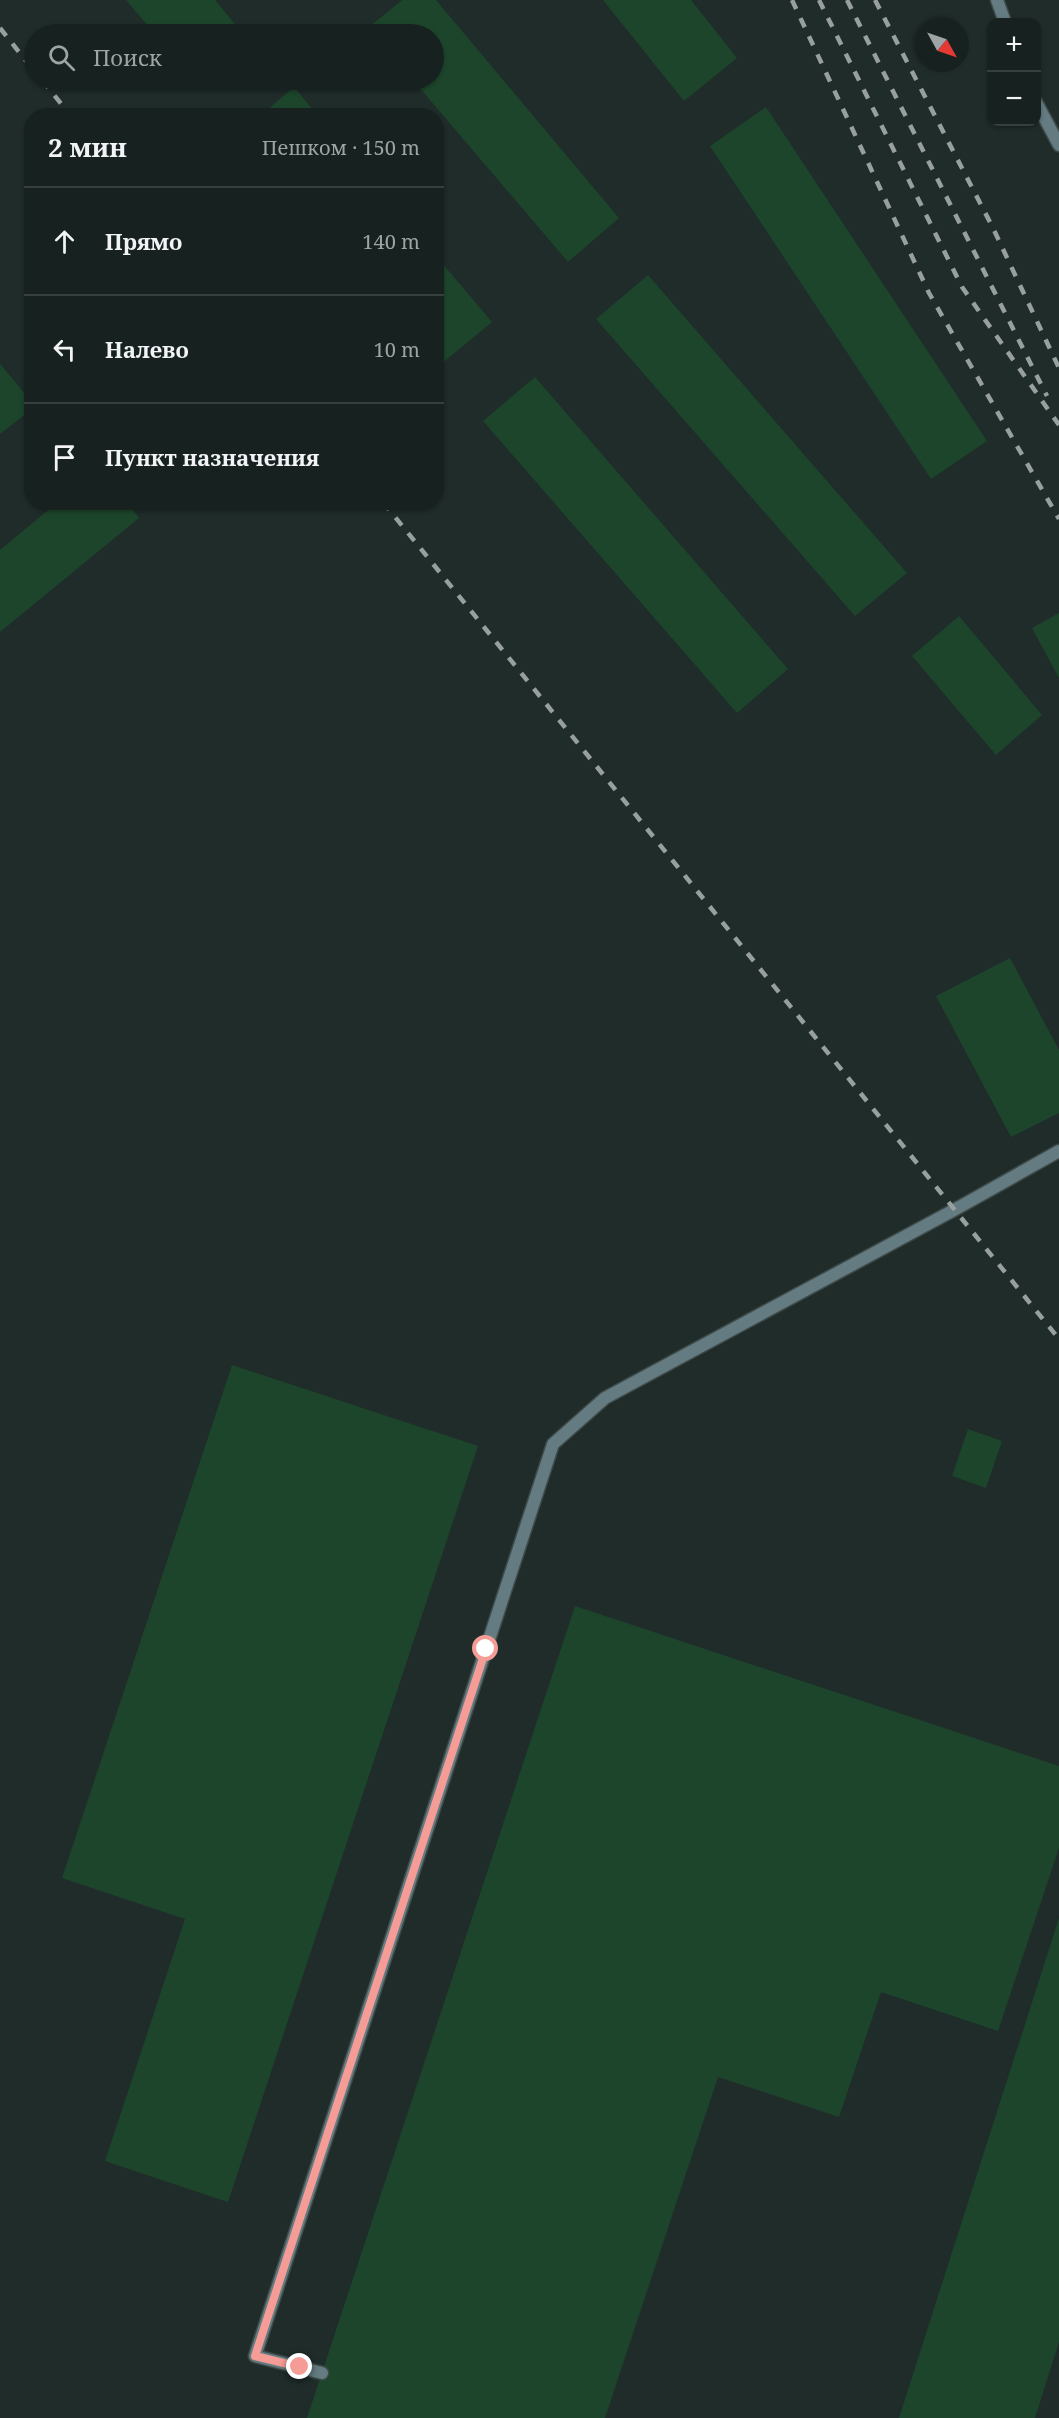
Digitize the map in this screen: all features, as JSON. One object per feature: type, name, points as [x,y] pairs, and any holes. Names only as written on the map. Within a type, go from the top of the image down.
[{"type":"lane","points":[[997,0],[1004,18]]},
{"type":"lane","points":[[1041,111],[1059,145]]},
{"type":"lane","points":[[322,2373],[255,2356],[553,1444],[605,1398],[1059,1151]]},
{"type":"building","points":[[126,0],[215,0],[235,24],[146,24]]},
{"type":"building","points":[[402,0],[436,0],[619,218],[568,262],[444,116],[444,108],[437,108],[422,90],[444,90],[444,24],[373,24]]},
{"type":"building","points":[[603,0],[691,0],[737,58],[684,101]]},
{"type":"building","points":[[290,90],[296,90],[311,108],[269,108]]},
{"type":"building","points":[[766,107],[987,441],[931,479],[710,146]]},
{"type":"building","points":[[444,265],[492,322],[444,362]]},
{"type":"building","points":[[648,275],[907,573],[855,616],[596,319]]},
{"type":"building","points":[[0,364],[24,392],[24,415],[0,434]]},
{"type":"building","points":[[535,377],[788,669],[737,713],[483,421]]},
{"type":"building","points":[[48,510],[133,510],[139,518],[0,632],[0,550]]},
{"type":"building","points":[[1059,613],[1059,678],[1032,628]]},
{"type":"building","points":[[959,616],[1042,715],[996,755],[912,656]]},
{"type":"building","points":[[1010,958],[1059,1050],[1059,1113],[1011,1137],[936,996]]},
{"type":"building","points":[[232,1365],[478,1446],[228,2202],[105,2161],[185,1919],[62,1878]]},
{"type":"building","points":[[968,1429],[1002,1441],[986,1488],[952,1476]]},
{"type":"building","points":[[575,1606],[1059,1766],[1059,1848],[998,2031],[881,1992],[839,2117],[718,2077],[605,2418],[307,2418]]},
{"type":"building","points":[[1059,1918],[1059,2342],[1035,2418],[899,2418]]},
{"type":"railway","points":[[792,0],[929,293],[1059,519]]},
{"type":"railway","points":[[819,0],[962,287],[1059,425]]},
{"type":"railway","points":[[847,0],[1047,396]]},
{"type":"railway","points":[[875,0],[993,228],[1059,368]]},
{"type":"railway","points":[[0,28],[24,58]]},
{"type":"railway","points":[[50,90],[65,108]]},
{"type":"railway","points":[[389,510],[1059,1339]]},
{"type":"route","points":[[300,2367],[255,2356],[486,1649]]}]
